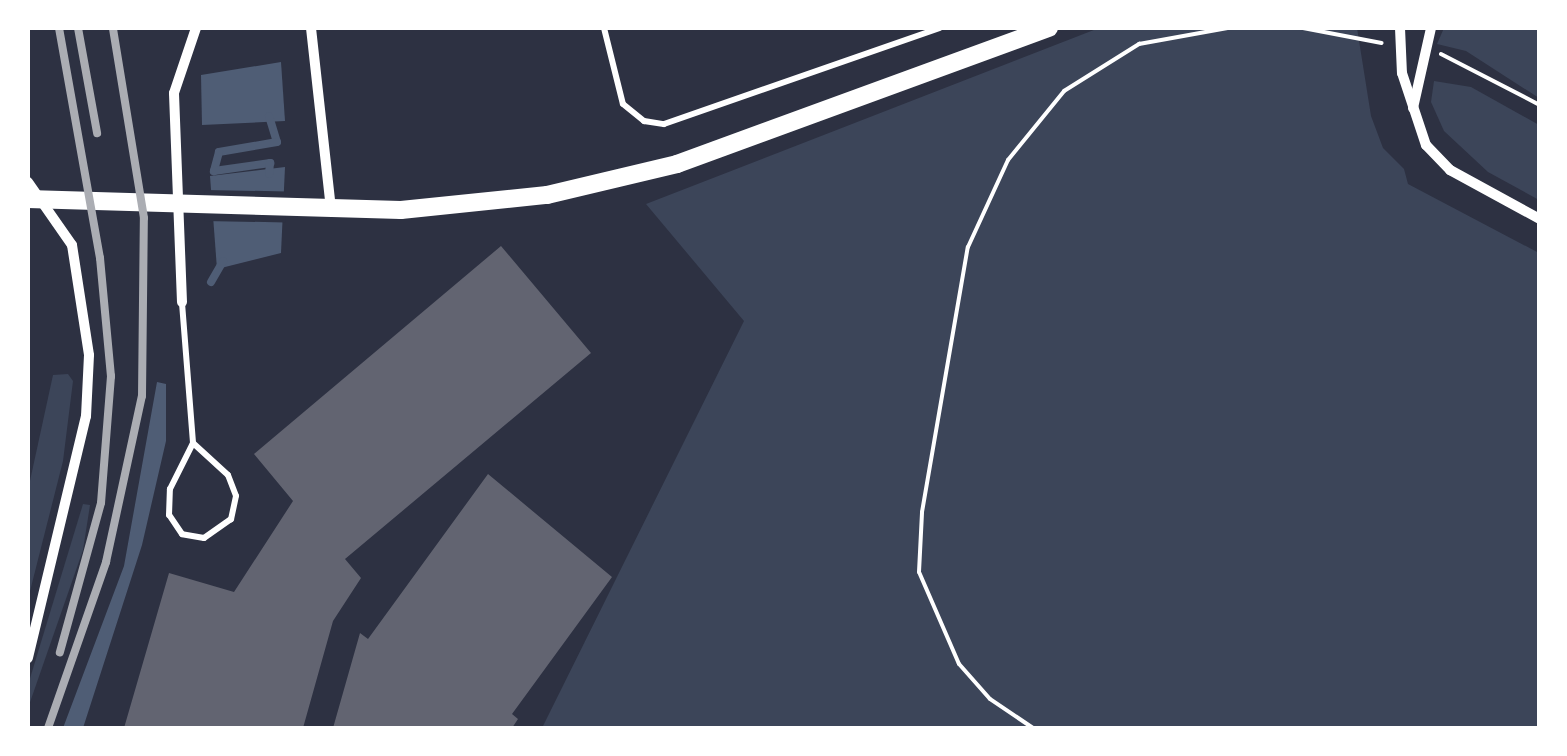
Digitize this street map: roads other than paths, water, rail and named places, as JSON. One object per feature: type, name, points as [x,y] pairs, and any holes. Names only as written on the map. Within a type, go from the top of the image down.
[{"type":"street","points":[[182,302],[174,92],[196,28]]},
{"type":"street","points":[[310,28],[331,209]]},
{"type":"street","points":[[28,199],[401,210],[547,195],[614,180],[774,130],[1049,28]]},
{"type":"street","points":[[1400,28],[1402,73],[1412,109],[1436,159],[1540,218]]},
{"type":"street","points":[[1412,109],[1431,28]]},
{"type":"street","points":[[28,182],[72,245],[89,355],[86,416],[28,658]]},
{"type":"lane","points":[[604,28],[623,104],[644,121],[664,124],[940,28]]},
{"type":"lane","points":[[182,302],[193,442],[170,489],[169,515],[182,534],[204,538],[231,519],[236,496],[228,475],[193,442]]},
{"type":"waterway","points":[[269,116],[277,142],[219,152],[214,171],[270,163],[269,174]]},
{"type":"waterway","points":[[211,282],[223,261]]},
{"type":"railway","points":[[59,28],[100,258],[111,376],[101,503],[60,652]]},
{"type":"railway","points":[[78,28],[97,133]]},
{"type":"railway","points":[[48,728],[106,562],[142,396],[144,218],[113,28]]}]
